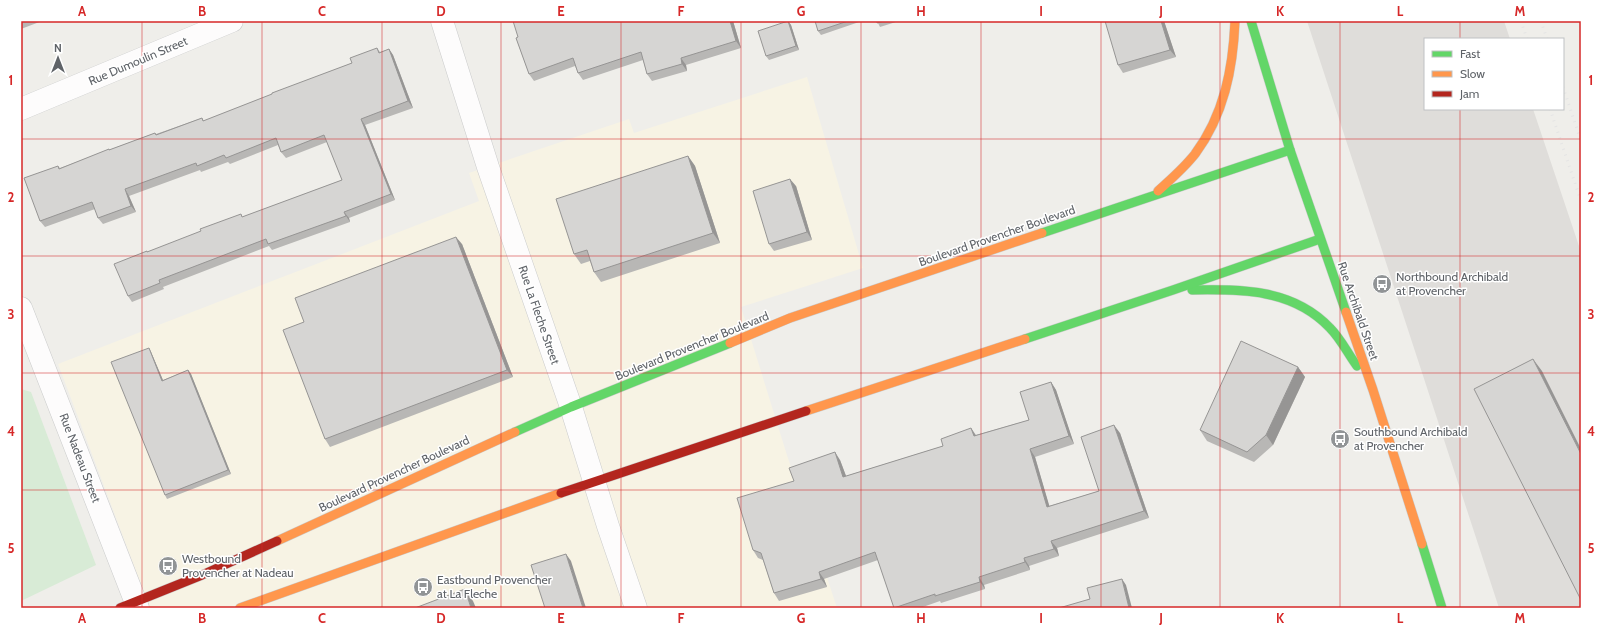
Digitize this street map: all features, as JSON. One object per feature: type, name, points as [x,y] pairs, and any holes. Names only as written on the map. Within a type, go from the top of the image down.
[{"type":"main road","points":[[1149,198],[1180,171],[1216,121],[1229,82],[1235,47],[1235,21]]},
{"type":"main road","name":"Rue Archibald Street","points":[[1251,21],[1290,150],[1373,390],[1442,608]]},
{"type":"main road","name":"Boulevard Provencher Boulevard","points":[[132,606],[571,407],[790,318],[1290,150]]},
{"type":"main road","points":[[240,608],[594,481],[1172,290],[1320,239]]},
{"type":"main road","points":[[1172,290],[1223,290],[1272,294],[1303,306],[1331,328],[1373,390]]},
{"type":"street","name":"Rue Dumoulin Street","points":[[21,109],[232,21]]},
{"type":"street","name":"Rue La Fleche Street","points":[[442,21],[488,168],[571,407],[636,608]]},
{"type":"street","name":"Rue Nadeau Street","points":[[21,308],[132,606]]},
{"type":"shaded area","points":[[1307,21],[1504,21],[1510,38],[1424,38],[1424,110],[1533,110],[1581,252],[1581,608],[1499,608]]},
{"type":"shaded area","points":[[807,77],[863,268],[741,307],[837,608],[150,608],[58,364],[479,201],[469,173],[629,119],[634,133]]},
{"type":"green space","points":[[21,389],[31,392],[96,565],[21,601]]},
{"type":"building","points":[[513,21],[730,21],[736,41],[681,58],[682,64],[647,74],[641,52],[578,73],[573,58],[529,74],[516,38],[518,37]]},
{"type":"building","points":[[788,21],[796,46],[766,56],[758,31]]},
{"type":"building","points":[[815,21],[848,21],[818,31]]},
{"type":"building","points":[[1105,21],[1161,21],[1170,50],[1118,65]]},
{"type":"building","points":[[377,48],[379,53],[389,49],[408,101],[361,119],[391,194],[344,212],[346,216],[268,244],[266,239],[159,280],[160,283],[128,296],[114,264],[201,231],[200,229],[241,214],[242,217],[342,180],[324,135],[281,152],[276,138],[226,158],[224,155],[197,166],[196,163],[125,189],[131,206],[98,218],[92,202],[40,221],[24,178],[58,166],[59,169],[109,149],[155,133],[156,135],[202,118],[203,121],[352,63],[350,58]]},
{"type":"building","points":[[688,156],[713,233],[594,272],[587,250],[574,254],[556,199]]},
{"type":"building","points":[[790,179],[807,232],[769,244],[753,191]]},
{"type":"building","points":[[456,237],[507,370],[325,439],[283,330],[304,322],[295,298]]},
{"type":"building","points":[[1241,341],[1298,367],[1266,435],[1247,452],[1200,430]]},
{"type":"building","points":[[149,348],[162,381],[188,370],[228,470],[165,495],[111,362]]},
{"type":"building","points":[[1533,359],[1581,454],[1581,600],[1474,389]]},
{"type":"building","points":[[1051,382],[1069,436],[1030,449],[1047,507],[1099,491],[1081,437],[1114,425],[1144,511],[1051,541],[1054,549],[1024,558],[1025,562],[979,577],[980,582],[935,596],[935,594],[894,608],[875,552],[819,572],[821,579],[774,593],[761,553],[753,550],[737,498],[794,481],[789,468],[835,452],[843,477],[943,446],[941,439],[971,428],[974,436],[1029,420],[1020,392]]},
{"type":"building","points":[[566,554],[583,608],[545,608],[531,565]]},
{"type":"building","points":[[1122,579],[1129,608],[1059,608],[1090,599],[1087,588]]},
{"type":"building","points":[[465,589],[471,608],[415,608]]},
{"type":"railway","points":[[1521,21],[1527,38]]},
{"type":"railway","points":[[1541,21],[1547,38]]},
{"type":"railway","points":[[1564,90],[1581,141]]},
{"type":"railway","points":[[1550,110],[1581,201]]},
{"type":"traffic: fast","points":[[1251,21],[1290,150],[1346,312]]},
{"type":"traffic: fast","points":[[1042,233],[1290,150]]},
{"type":"traffic: fast","points":[[1025,339],[1320,239]]},
{"type":"traffic: fast","points":[[1192,290],[1248,291],[1266,294],[1300,305],[1330,328],[1338,337],[1357,366]]},
{"type":"traffic: fast","points":[[515,432],[571,407],[730,343]]},
{"type":"traffic: fast","points":[[1422,544],[1442,608]]},
{"type":"traffic: slow","points":[[1158,191],[1182,169],[1195,154],[1213,124],[1220,107],[1229,74],[1235,21]]},
{"type":"traffic: slow","points":[[730,343],[790,318],[1042,233]]},
{"type":"traffic: slow","points":[[1346,312],[1373,390],[1422,544]]},
{"type":"traffic: slow","points":[[806,411],[1025,339]]},
{"type":"traffic: slow","points":[[277,541],[515,432]]},
{"type":"traffic: slow","points":[[240,608],[561,493]]},
{"type":"traffic: jam","points":[[561,493],[806,411]]},
{"type":"traffic: jam","points":[[120,608],[202,575],[277,541]]},
{"type":"place","name":"Northbound Archibald at Provencher","points":[[1382,284]]},
{"type":"place","name":"Southbound Archibald at Provencher","points":[[1340,439]]},
{"type":"place","name":"Westbound Provencher at Nadeau","points":[[168,566]]},
{"type":"place","name":"Eastbound Provencher at La Fleche","points":[[423,587]]}]
